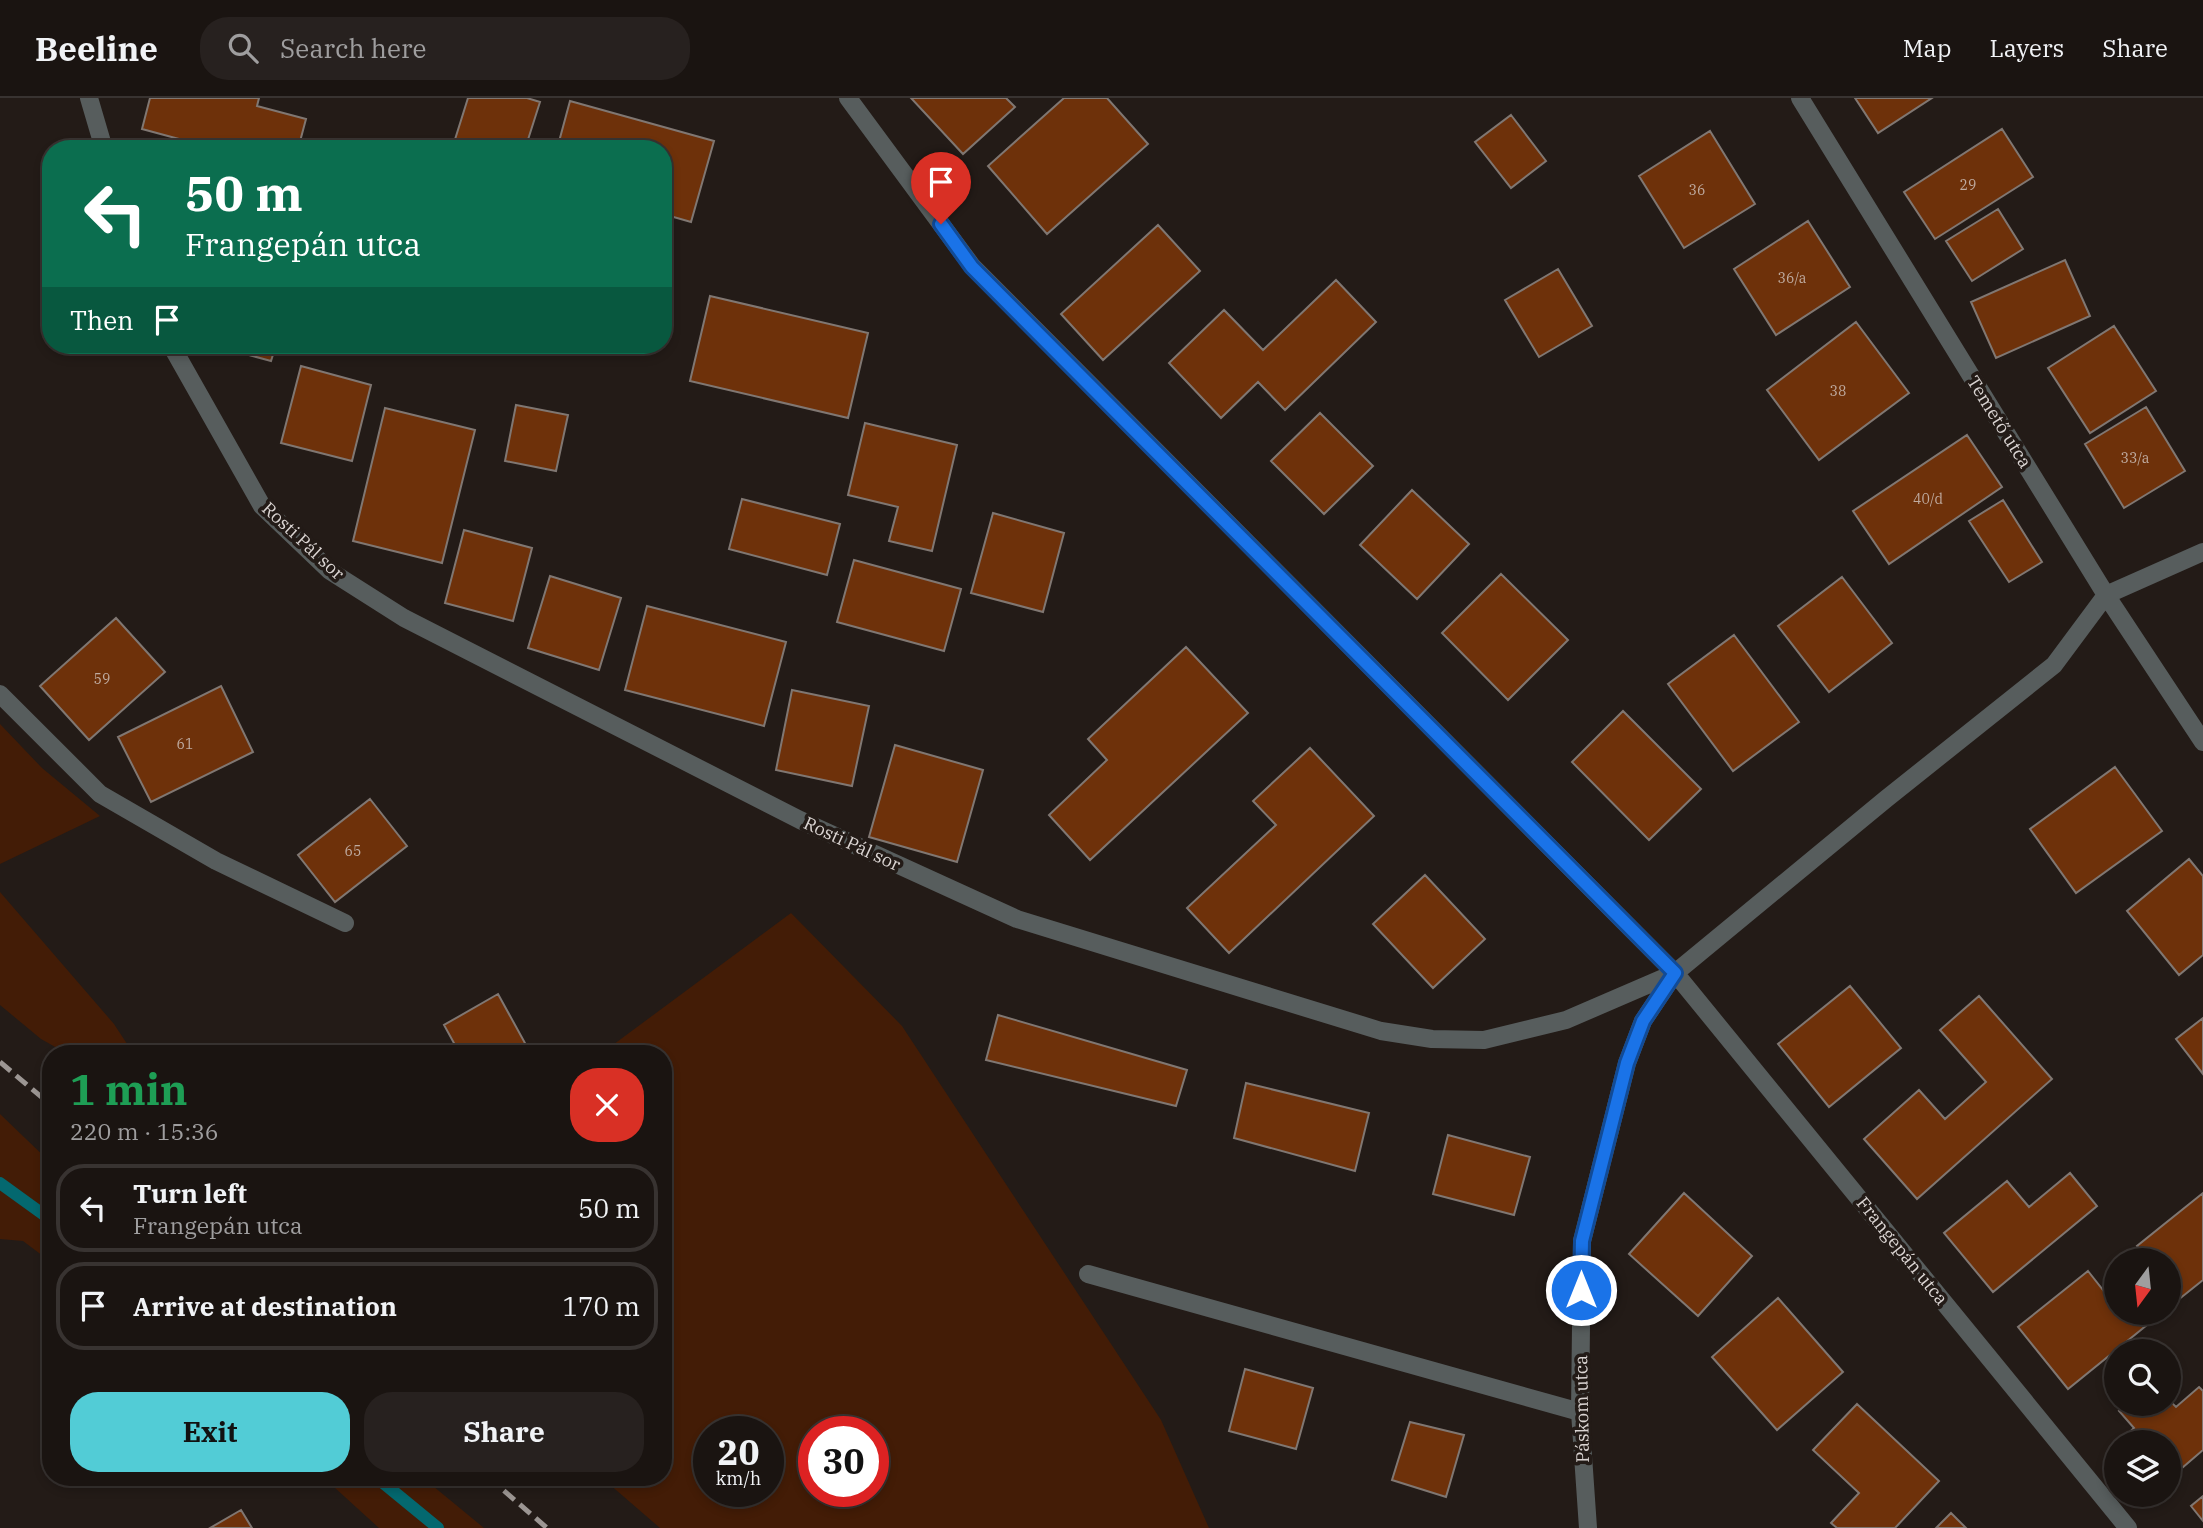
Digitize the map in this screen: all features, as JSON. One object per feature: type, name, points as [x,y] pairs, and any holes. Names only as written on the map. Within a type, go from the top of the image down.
[{"type":"street","points":[[89,98],[101,140]]},
{"type":"street","name":"Frangepán utca","points":[[848,98],[972,267],[1675,973],[2128,1528]]},
{"type":"street","name":"Temető utca","points":[[1800,98],[2106,595],[2203,742]]},
{"type":"street","name":"Rosti Pál sor","points":[[177,354],[262,506],[330,571],[404,618],[800,821],[1017,919],[1381,1031],[1432,1039],[1485,1040],[1566,1020],[1675,973]]},
{"type":"street","points":[[1675,973],[2054,665],[2106,595],[2203,552]]},
{"type":"street","points":[[0,694],[100,794],[216,861],[345,923]]},
{"type":"street","name":"Páskom utca","points":[[1588,1528],[1580,1412],[1582,1241],[1627,1063],[1643,1021],[1675,973]]},
{"type":"street","points":[[1088,1274],[1580,1412]]},
{"type":"shaded area","points":[[0,724],[42,768],[100,816],[0,864]]},
{"type":"shaded area","points":[[0,892],[114,1024],[128,1045],[52,1045],[0,1005]]},
{"type":"shaded area","points":[[791,913],[902,1026],[1161,1420],[1209,1528],[660,1528],[611,1486],[672,1486],[672,1045],[613,1045]]},
{"type":"shaded area","points":[[0,1114],[42,1154],[42,1255],[23,1241],[0,1239]]},
{"type":"shaded area","points":[[333,1486],[433,1486],[484,1528],[379,1528]]},
{"type":"building","points":[[150,98],[259,98],[257,106],[306,119],[300,140],[183,140],[142,129]]},
{"type":"building","points":[[468,98],[527,98],[540,102],[528,140],[455,140]]},
{"type":"building","points":[[911,98],[1006,98],[1015,107],[963,154]]},
{"type":"building","points":[[1064,98],[1107,98],[1148,144],[1047,234],[988,166]]},
{"type":"building","points":[[1855,98],[1932,98],[1878,133]]},
{"type":"building","points":[[570,101],[714,141],[691,222],[672,217],[672,140],[559,140]]},
{"type":"building","points":[[1511,115],[1546,161],[1511,188],[1475,142]]},
{"type":"building","points":[[2002,129],[2033,177],[1935,239],[1904,192]]},
{"type":"building","points":[[1710,131],[1755,204],[1684,248],[1639,176]]},
{"type":"building","points":[[1998,209],[2023,249],[1972,281],[1946,241]]},
{"type":"building","points":[[1808,221],[1850,287],[1776,335],[1734,269]]},
{"type":"building","points":[[1158,225],[1200,271],[1103,360],[1061,314]]},
{"type":"building","points":[[2065,260],[2090,316],[1996,358],[1971,302]]},
{"type":"building","points":[[1558,269],[1592,326],[1539,357],[1505,300]]},
{"type":"building","points":[[1336,280],[1376,322],[1285,410],[1258,382],[1221,418],[1169,363],[1224,310],[1263,350]]},
{"type":"building","points":[[710,296],[868,333],[848,418],[690,381]]},
{"type":"building","points":[[1856,322],[1909,393],[1819,460],[1767,390]]},
{"type":"building","points":[[2114,326],[2156,391],[2090,433],[2048,368]]},
{"type":"building","points":[[245,354],[273,354],[271,361]]},
{"type":"building","points":[[301,366],[371,385],[352,461],[281,443]]},
{"type":"building","points":[[516,405],[568,415],[556,471],[505,461]]},
{"type":"building","points":[[2146,407],[2185,471],[2124,508],[2085,444]]},
{"type":"building","points":[[385,408],[475,430],[442,563],[353,541]]},
{"type":"building","points":[[1320,413],[1373,466],[1324,514],[1271,461]]},
{"type":"building","points":[[865,423],[957,445],[932,551],[889,541],[898,507],[848,495]]},
{"type":"building","points":[[1967,435],[2002,487],[1889,564],[1853,511]]},
{"type":"building","points":[[1412,490],[1469,544],[1417,599],[1360,545]]},
{"type":"building","points":[[742,499],[840,524],[827,575],[729,549]]},
{"type":"building","points":[[2003,500],[2042,562],[2009,582],[1969,521]]},
{"type":"building","points":[[993,513],[1064,533],[1043,612],[971,593]]},
{"type":"building","points":[[464,530],[532,548],[513,621],[445,603]]},
{"type":"building","points":[[854,560],[961,589],[944,651],[837,622]]},
{"type":"building","points":[[1501,574],[1568,640],[1508,700],[1442,633]]},
{"type":"building","points":[[550,576],[621,598],[599,670],[528,648]]},
{"type":"building","points":[[1842,577],[1892,643],[1829,692],[1778,626]]},
{"type":"building","points":[[647,606],[786,642],[764,726],[625,690]]},
{"type":"building","points":[[116,618],[165,672],[89,740],[40,686]]},
{"type":"building","points":[[1734,635],[1799,722],[1733,771],[1668,684]]},
{"type":"building","points":[[1186,647],[1248,713],[1090,860],[1049,815],[1107,760],[1088,739]]},
{"type":"building","points":[[221,686],[253,752],[151,802],[118,737]]},
{"type":"building","points":[[792,690],[869,706],[852,786],[776,770]]},
{"type":"building","points":[[1623,711],[1701,789],[1649,840],[1572,762]]},
{"type":"building","points":[[895,745],[983,770],[957,862],[869,837]]},
{"type":"building","points":[[1310,748],[1374,816],[1229,953],[1187,908],[1276,825],[1253,801]]},
{"type":"building","points":[[2115,767],[2162,831],[2076,893],[2030,829]]},
{"type":"building","points":[[370,799],[407,846],[335,902],[298,855]]},
{"type":"building","points":[[2189,859],[2203,876],[2203,955],[2179,975],[2127,911]]},
{"type":"building","points":[[1425,875],[1485,939],[1433,988],[1373,924]]},
{"type":"building","points":[[1850,986],[1901,1048],[1829,1107],[1778,1044]]},
{"type":"building","points":[[498,994],[526,1045],[455,1045],[444,1025]]},
{"type":"building","points":[[1979,996],[2052,1079],[1917,1199],[1864,1139],[1919,1090],[1945,1119],[1986,1082],[1940,1030]]},
{"type":"building","points":[[998,1015],[1187,1070],[1176,1106],[986,1060]]},
{"type":"building","points":[[2203,1018],[2203,1074],[2176,1039]]},
{"type":"building","points":[[1246,1083],[1369,1113],[1355,1171],[1234,1138]]},
{"type":"building","points":[[1448,1135],[1530,1157],[1514,1215],[1433,1194]]},
{"type":"building","points":[[2070,1173],[2097,1206],[1993,1292],[1944,1233],[2007,1181],[2029,1207]]},
{"type":"building","points":[[1684,1193],[1752,1256],[1698,1316],[1629,1254]]},
{"type":"building","points":[[2203,1193],[2203,1280],[2181,1298],[2181,1248],[2137,1246]]},
{"type":"building","points":[[2088,1271],[2104,1291],[2104,1325],[2147,1325],[2130,1339],[2104,1339],[2104,1360],[2068,1389],[2018,1327]]},
{"type":"building","points":[[1778,1298],[1843,1372],[1777,1430],[1712,1357]]},
{"type":"building","points":[[1245,1369],[1313,1388],[1296,1449],[1229,1431]]},
{"type":"building","points":[[2199,1387],[2203,1391],[2203,1450],[2181,1469],[2181,1430],[2132,1430],[2134,1428],[2123,1416],[2181,1416],[2181,1403]]},
{"type":"building","points":[[1857,1404],[1939,1481],[1895,1528],[1837,1528],[1831,1523],[1859,1493],[1813,1450]]},
{"type":"building","points":[[1410,1422],[1464,1435],[1446,1497],[1392,1480]]},
{"type":"building","points":[[2203,1496],[2203,1521],[2191,1506]]},
{"type":"building","points":[[241,1510],[252,1528],[210,1528]]},
{"type":"building","points":[[1951,1513],[1966,1528],[1936,1528]]},
{"type":"waterway","points":[[0,1183],[42,1213]]},
{"type":"waterway","points":[[387,1486],[438,1528]]},
{"type":"railway","points":[[0,1062],[42,1097]]},
{"type":"railway","points":[[498,1486],[547,1528]]},
{"type":"route","points":[[941,224],[972,267],[1675,973],[1643,1021],[1627,1063],[1582,1241],[1581,1290]]}]
